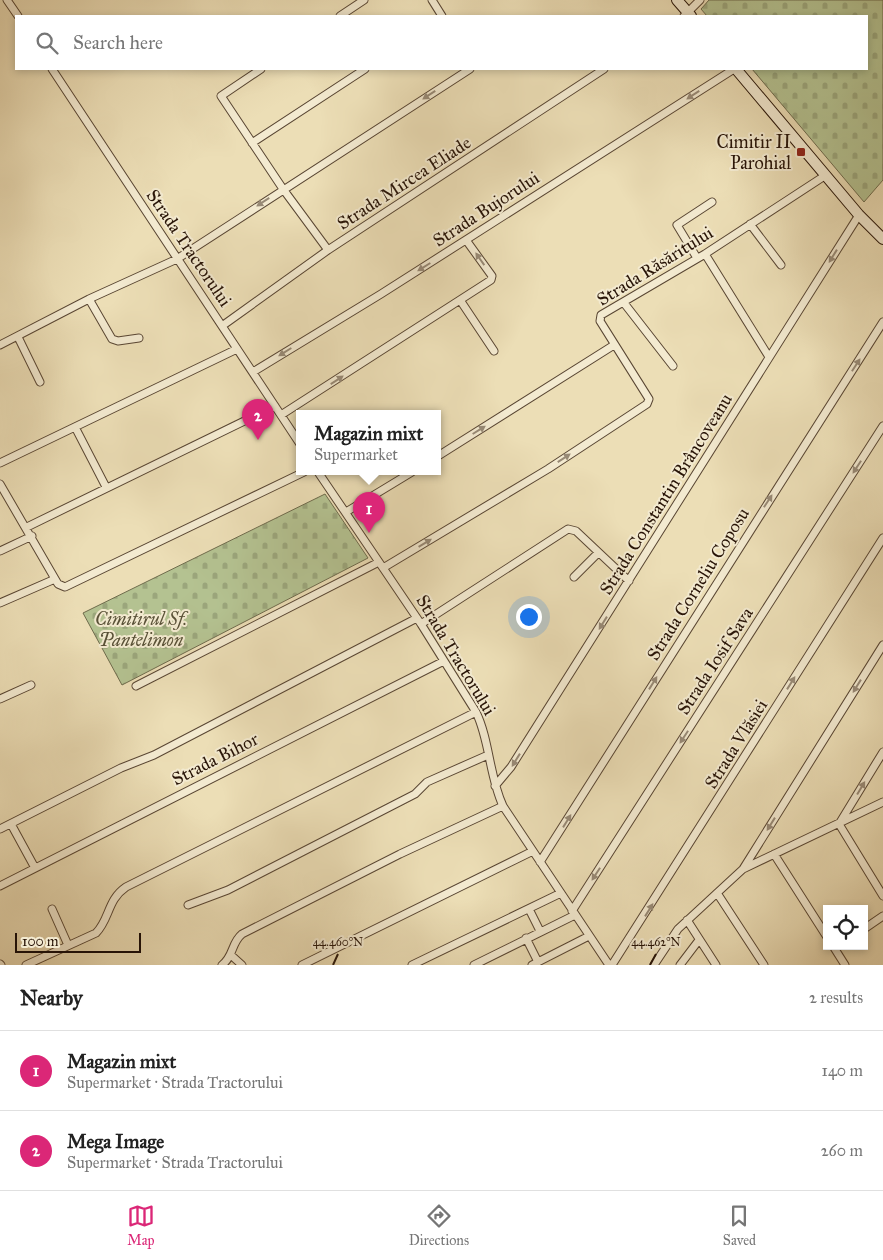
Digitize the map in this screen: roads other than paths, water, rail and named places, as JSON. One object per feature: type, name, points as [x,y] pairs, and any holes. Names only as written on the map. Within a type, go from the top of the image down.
[{"type":"street","points":[[7,0],[17,15]]},
{"type":"street","points":[[342,15],[364,0]]},
{"type":"street","points":[[432,0],[441,15]]},
{"type":"street","points":[[676,0],[688,15],[700,0]]},
{"type":"street","name":"Strada Tractorului","points":[[53,70],[296,438]]},
{"type":"street","points":[[260,70],[221,96],[328,250]]},
{"type":"street","points":[[252,142],[364,70]]},
{"type":"street","points":[[0,345],[89,299],[177,259],[468,70]]},
{"type":"street","name":"Strada Mircea Eliade","points":[[222,326],[328,250],[602,70]]},
{"type":"street","name":"Strada Bujorului","points":[[253,372],[466,240],[733,70]]},
{"type":"street","points":[[736,70],[859,215],[883,239]]},
{"type":"street","name":"Strada Răsăritului","points":[[614,344],[600,318],[705,254],[826,176]]},
{"type":"street","points":[[697,258],[677,225],[712,202]]},
{"type":"street","name":"Strada Constantin Brâncoveanu","points":[[495,786],[511,768],[859,215]]},
{"type":"street","points":[[750,224],[781,265]]},
{"type":"street","points":[[281,415],[492,278],[466,240]]},
{"type":"street","points":[[705,254],[769,357]]},
{"type":"street","points":[[89,299],[112,339],[118,341],[139,338]]},
{"type":"street","points":[[460,300],[494,351]]},
{"type":"street","points":[[624,303],[673,366]]},
{"type":"street","name":"Strada Corneliu Coposu","points":[[540,862],[883,322]]},
{"type":"street","points":[[18,336],[40,382]]},
{"type":"street","points":[[136,686],[381,565],[548,468],[649,402],[614,344],[441,454]]},
{"type":"street","points":[[0,463],[238,349]]},
{"type":"street","points":[[27,527],[275,406]]},
{"type":"street","name":"Strada Iosif Sava","points":[[574,913],[883,426]]},
{"type":"street","points":[[75,428],[106,487]]},
{"type":"street","points":[[0,484],[27,527],[55,579],[62,587],[69,586],[298,475]]},
{"type":"street","name":"Strada Tractorului","points":[[320,475],[419,621],[476,712],[482,727],[495,786],[503,806],[611,965]]},
{"type":"street","points":[[346,512],[407,475]]},
{"type":"street","points":[[0,829],[121,768],[154,756],[419,621],[564,530],[576,531],[629,581]]},
{"type":"street","points":[[0,551],[32,536]]},
{"type":"street","name":"Strada Vlăsiei","points":[[611,965],[883,538]]},
{"type":"street","points":[[574,578],[598,553]]},
{"type":"street","points":[[0,603],[55,579]]},
{"type":"street","points":[[743,869],[883,645]]},
{"type":"street","name":"Strada Bihor","points":[[0,886],[444,661]]},
{"type":"street","points":[[0,699],[30,684]]},
{"type":"street","points":[[26,965],[100,929],[111,902],[126,887],[476,712]]},
{"type":"street","points":[[839,824],[883,752]]},
{"type":"street","points":[[188,905],[228,890],[415,794],[427,782],[488,755]]},
{"type":"street","points":[[654,965],[674,934],[743,869],[883,802]]},
{"type":"street","points":[[222,965],[232,956],[235,942],[242,934],[400,854],[503,806]]},
{"type":"street","points":[[11,824],[35,868]]},
{"type":"street","points":[[839,824],[883,896]]},
{"type":"street","points":[[302,965],[533,851]]},
{"type":"street","points":[[774,854],[823,930]]},
{"type":"street","points":[[412,965],[561,893]]},
{"type":"street","points":[[716,893],[764,965]]},
{"type":"street","points":[[52,908],[68,945]]},
{"type":"street","points":[[529,909],[540,931]]},
{"type":"street","points":[[474,965],[574,913]]},
{"type":"street","points":[[868,926],[883,916]]},
{"type":"street","points":[[687,920],[716,965]]},
{"type":"street","points":[[526,938],[535,963],[590,936]]},
{"type":"street","points":[[680,965],[700,940]]},
{"type":"street","points":[[837,950],[845,965]]},
{"type":"street","points":[[232,956],[242,965]]},
{"type":"place","name":"Cimitir II Parohial","points":[[801,152]]},
{"type":"place","name":"Mega Image","points":[[258,440]]},
{"type":"place","name":"Magazin mixt","points":[[369,533]]},
{"type":"park label","name":"Cimitirul Sf. Pantelimon","points":[[141,629]]}]
